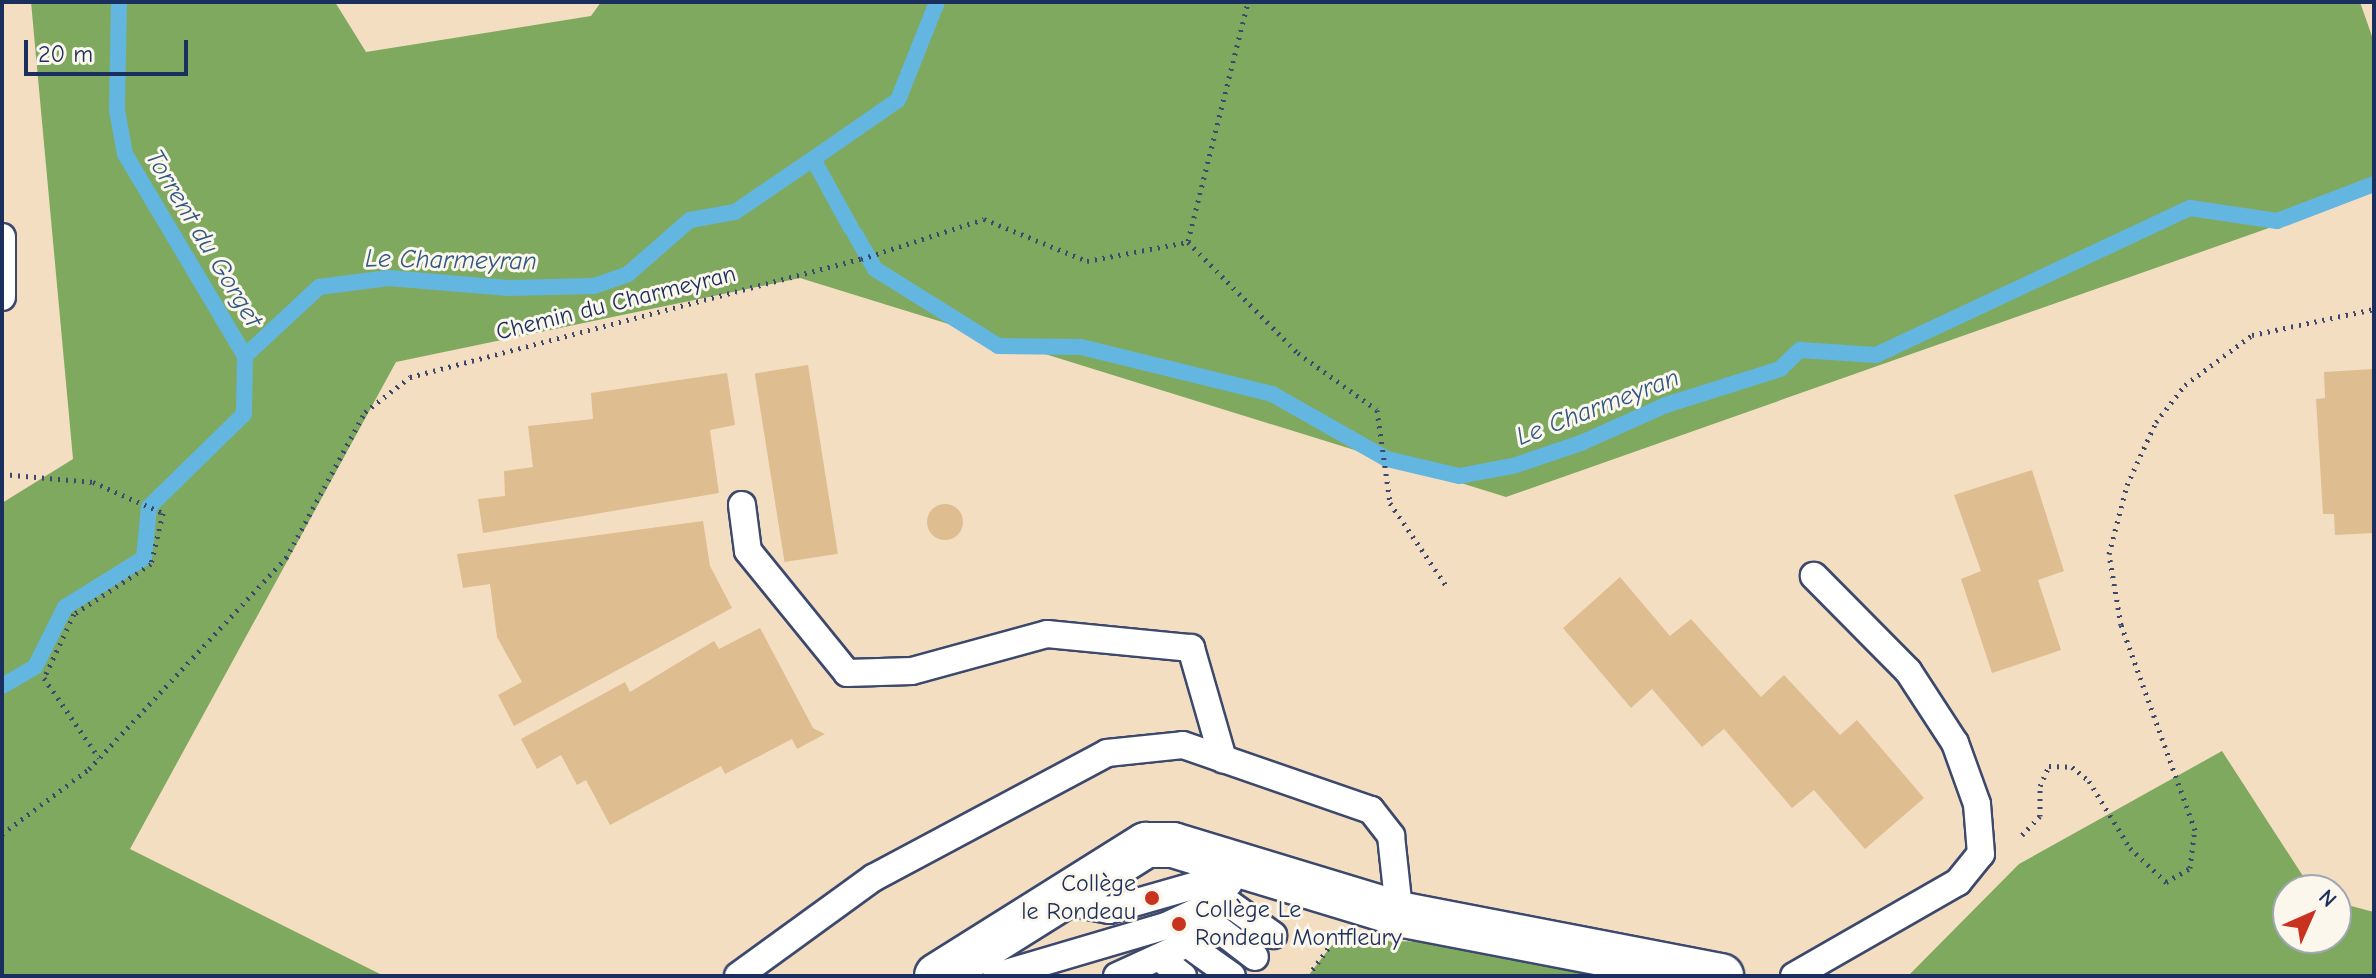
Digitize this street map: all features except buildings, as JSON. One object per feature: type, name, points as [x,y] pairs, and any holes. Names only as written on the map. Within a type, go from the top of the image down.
[{"type":"street","points":[[938,976],[1146,845],[1173,845],[1231,882],[1399,910],[1721,976]]},
{"type":"lane","points":[[2,237],[2,297]]},
{"type":"lane","points":[[742,505],[748,551],[847,673],[912,671],[1047,634],[1191,648],[1223,759]]},
{"type":"lane","points":[[1794,976],[1958,882],[1981,854],[1977,804],[1955,743],[1908,671],[1814,576]]},
{"type":"lane","points":[[738,976],[873,878],[1107,753],[1183,745],[1371,810],[1391,836],[1399,910]]},
{"type":"lane","points":[[1127,975],[1187,944],[1208,921],[1231,882]]},
{"type":"lane","points":[[1231,882],[1273,935]]},
{"type":"lane","points":[[996,976],[1166,926],[1231,882]]},
{"type":"lane","points":[[1208,921],[1255,957]]},
{"type":"lane","points":[[1187,944],[1232,976]]},
{"type":"lane","points":[[1161,959],[1183,976]]},
{"type":"path","points":[[1248,2],[1188,242],[1298,353],[1377,410],[1390,503],[1447,587]]},
{"type":"path","name":"Chemin du Charmeyran","points":[[2,834],[35,813],[99,758],[286,558],[365,412],[410,377],[861,259],[984,219],[1087,261],[1188,242]]},
{"type":"path","points":[[1981,854],[2021,835],[2040,816],[2040,786],[2049,766],[2072,767],[2089,781],[2130,848],[2166,882],[2190,868],[2195,830],[2121,625],[2109,554],[2127,485],[2156,422],[2185,385],[2252,335],[2374,309]]},
{"type":"path","points":[[2,474],[93,482],[163,513],[151,564],[74,614],[44,678],[99,758]]},
{"type":"green space","points":[[31,2],[335,2],[366,52],[591,16],[601,2],[2360,2],[2374,42],[2374,191],[1506,497],[800,278],[396,362],[130,849],[384,976],[2,976],[2,503],[73,459]]},
{"type":"green space","points":[[2222,751],[2302,874],[2272,874],[2272,954],[2352,954],[2352,906],[2374,912],[2374,976],[1908,976],[2019,864]]},
{"type":"green space","points":[[1335,941],[1551,942],[1616,976],[1308,976]]},
{"type":"waterway","name":"Torrent du Gorget","points":[[119,2],[117,110],[125,154],[245,356]]},
{"type":"waterway","points":[[813,159],[898,100],[937,2]]},
{"type":"waterway","name":"Le Charmeyran","points":[[2,686],[35,667],[65,607],[144,558],[149,507],[244,414],[245,356],[319,287],[388,278],[509,288],[594,286],[628,274],[690,220],[735,212],[813,159],[851,228]]},
{"type":"waterway","name":"Le Charmeyran","points":[[855,234],[875,269],[998,346],[1081,347],[1272,394],[1387,459],[1459,476],[1513,466],[1581,443],[1666,405],[1780,369],[1800,350],[1876,355],[2190,208],[2277,221],[2374,184]]},
{"type":"place","name":"Collège le Rondeau","points":[[1152,898]]},
{"type":"place","name":"Collège Le Rondeau Montfleury","points":[[1179,924]]}]
